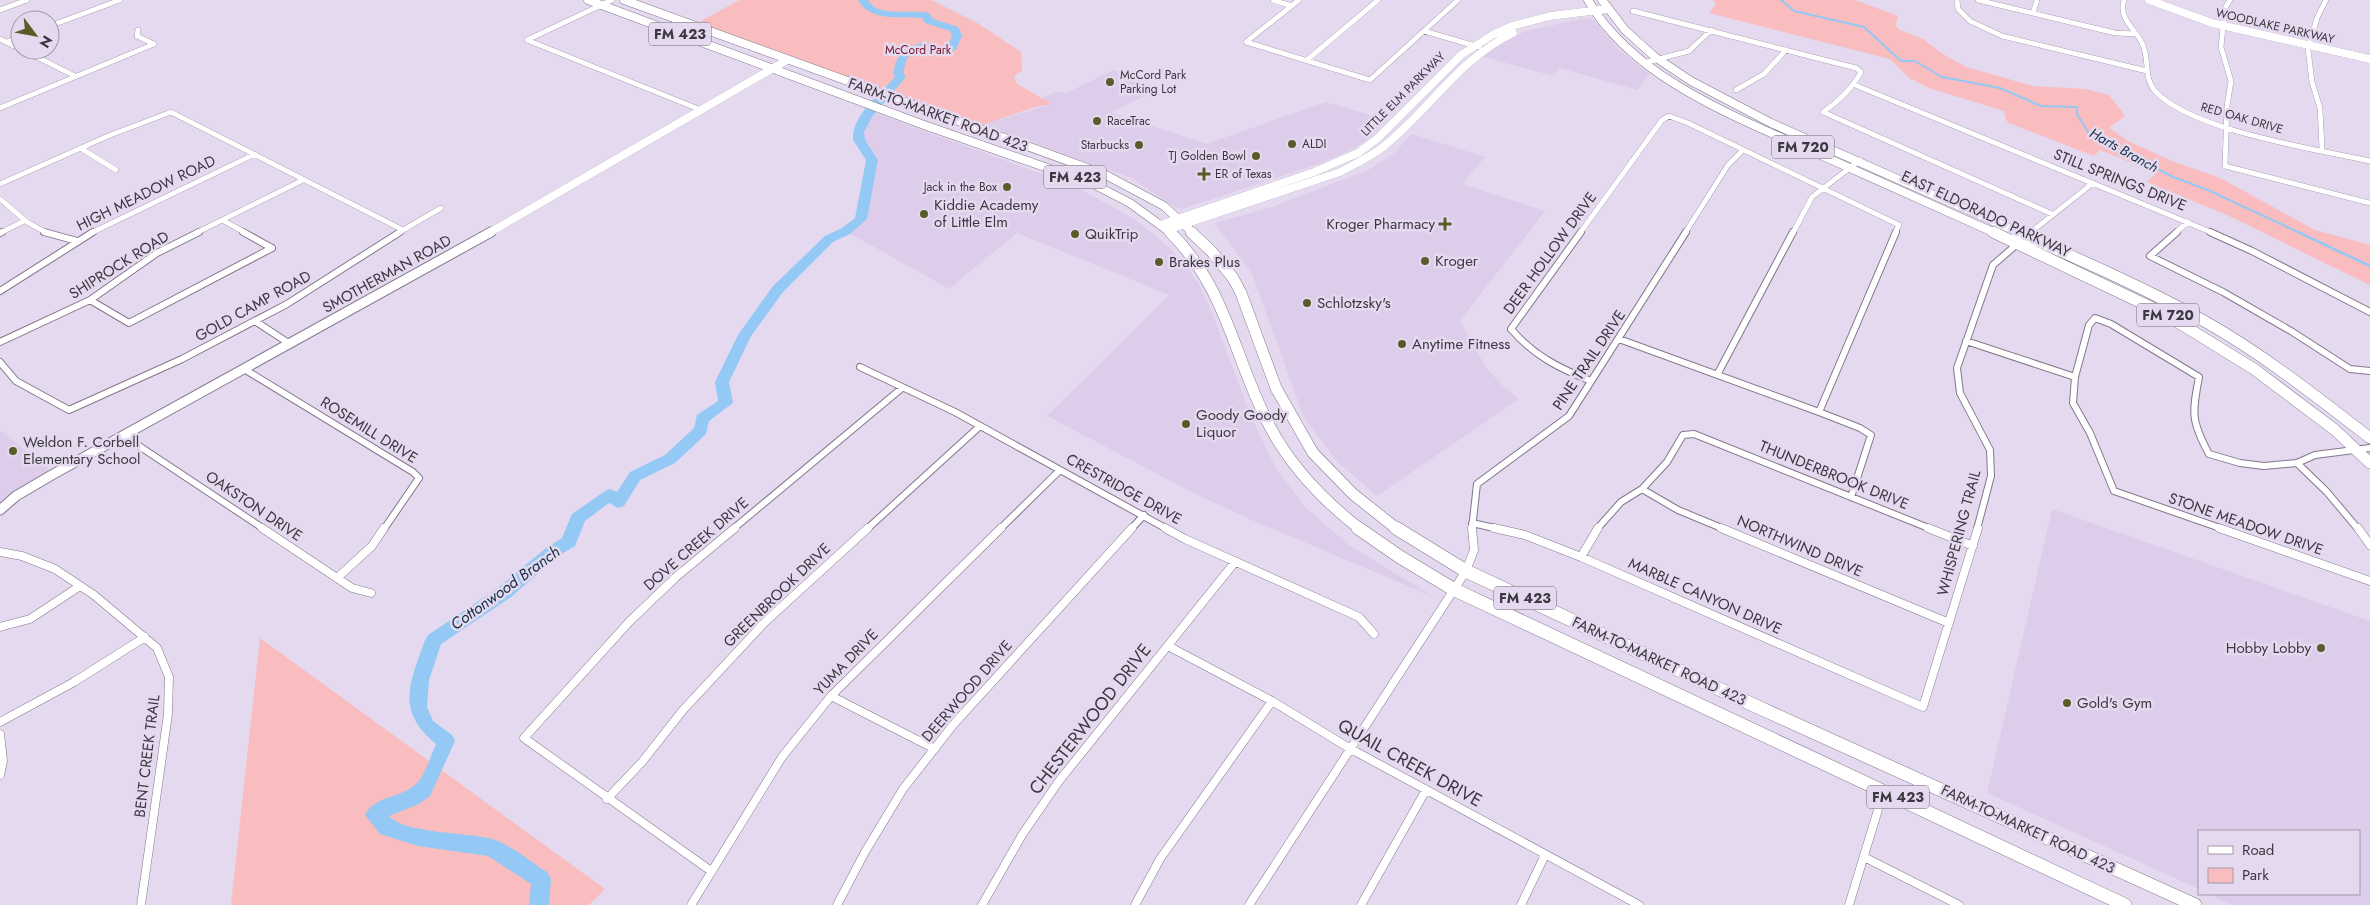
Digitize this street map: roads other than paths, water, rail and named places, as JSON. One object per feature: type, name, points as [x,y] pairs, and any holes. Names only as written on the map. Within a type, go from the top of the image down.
[{"type":"main road","name":"FARM-TO-MARKET ROAD 423","points":[[588,0],[909,119],[1104,187],[1143,210],[1182,244],[1210,283],[1270,428],[1286,452],[1320,495],[1371,539],[1410,565],[1453,589],[1884,790],[2125,905]]},
{"type":"main road","name":"FARM-TO-MARKET ROAD 423","points":[[624,0],[1112,177],[1164,206],[1212,252],[1233,278],[1241,293],[1276,388],[1313,453],[1353,494],[1397,529],[1466,570],[2171,900],[2195,905]]},
{"type":"main road","name":"EAST ELDORADO PARKWAY","points":[[1588,0],[1594,12],[1622,44],[1644,63],[1699,98],[2017,243],[2163,313],[2254,369],[2335,430],[2370,463]]},
{"type":"main road","name":"EAST ELDORADO PARKWAY","points":[[1602,0],[1625,30],[1660,59],[1716,94],[2184,310],[2269,362],[2370,438]]},
{"type":"main road","name":"WOODLAKE PARKWAY","points":[[2149,0],[2192,17],[2225,26],[2370,59]]},
{"type":"main road","name":"LITTLE ELM PARKWAY","points":[[1164,228],[1344,160],[1370,145],[1472,45],[1496,33],[1529,21],[1550,16],[1609,11]]},
{"type":"main road","name":"LITTLE ELM PARKWAY","points":[[1181,221],[1340,172],[1375,153],[1399,132],[1483,49],[1505,36],[1533,25],[1594,12]]},
{"type":"main road","name":"SMOTHERMAN ROAD","points":[[0,510],[16,496],[505,225],[787,60]]},
{"type":"main road","points":[[1387,128],[1399,132]]},
{"type":"main road","points":[[982,145],[995,136]]},
{"type":"main road","points":[[1255,391],[1276,388]]},
{"type":"main road","points":[[1752,728],[1760,708]]},
{"type":"street","points":[[0,10],[27,0]]},
{"type":"street","points":[[60,22],[120,0]]},
{"type":"street","points":[[612,0],[526,40],[701,110]]},
{"type":"street","points":[[1273,0],[1292,6]]},
{"type":"street","points":[[1299,0],[1246,42],[1370,80],[1458,0]]},
{"type":"street","points":[[1307,60],[1378,0]]},
{"type":"street","points":[[1957,0],[1958,9],[1970,21],[2002,36],[2147,71]]},
{"type":"street","points":[[1978,0],[2115,33],[2136,34]]},
{"type":"street","points":[[2033,13],[2037,0]]},
{"type":"street","name":"RED OAK DRIVE","points":[[2124,0],[2121,5],[2123,14],[2147,54],[2147,71],[2150,84],[2168,102],[2190,114],[2226,127],[2370,161]]},
{"type":"street","points":[[2230,0],[2225,8],[2222,47],[2231,81],[2226,127],[2225,166],[2370,203]]},
{"type":"street","points":[[2322,149],[2320,108],[2312,82],[2309,46],[2317,18],[2326,0]]},
{"type":"street","points":[[1633,12],[1711,30],[1856,68],[1861,72],[1855,85],[1841,100],[1823,112],[2052,214]]},
{"type":"street","points":[[0,108],[154,44],[136,36],[138,30]]},
{"type":"street","points":[[1644,63],[1684,54],[1698,48],[1711,30]]},
{"type":"street","points":[[1424,31],[1483,49]]},
{"type":"street","points":[[0,39],[10,44]]},
{"type":"street","points":[[1736,90],[1760,78],[1771,69],[1786,50]]},
{"type":"street","points":[[43,60],[75,76]]},
{"type":"street","name":"STILL SPRINGS DRIVE","points":[[1855,85],[2188,222],[2252,251],[2370,312]]},
{"type":"street","points":[[0,184],[171,112],[403,230]]},
{"type":"street","name":"DEER HOLLOW DRIVE","points":[[1591,381],[1544,361],[1525,347],[1511,329],[1662,120],[1669,116],[1688,123],[1742,151]]},
{"type":"street","points":[[82,148],[116,170]]},
{"type":"street","points":[[1742,151],[1899,225],[1819,412]]},
{"type":"street","name":"PINE TRAIL DRIVE","points":[[1249,905],[1466,570],[1474,550],[1472,524],[1477,484],[1569,416],[1620,339],[1728,165],[1742,151]]},
{"type":"street","name":"HIGH MEADOW ROAD","points":[[0,291],[102,226],[254,154]]},
{"type":"street","points":[[1717,375],[1812,197],[1860,160]]},
{"type":"street","name":"SHIPROCK ROAD","points":[[0,342],[90,300],[157,252],[303,180]]},
{"type":"street","name":"WHISPERING TRAIL","points":[[1923,707],[1973,546],[1991,476],[1990,450],[1960,393],[1957,368],[1993,265],[2025,236],[2093,183]]},
{"type":"street","points":[[0,199],[38,232],[77,241]]},
{"type":"street","name":"GOLD CAMP ROAD","points":[[0,362],[16,381],[69,410],[182,359],[305,294],[360,256],[441,208]]},
{"type":"street","points":[[90,300],[128,323],[272,248],[222,220]]},
{"type":"street","points":[[0,233],[24,221]]},
{"type":"street","points":[[2188,222],[2150,256],[2257,312],[2350,369],[2370,371]]},
{"type":"street","points":[[1966,341],[2075,377],[2089,325],[2094,318],[2111,324],[2199,377],[2192,415],[2194,430],[2209,454],[2240,463],[2264,466],[2297,463],[2315,455],[2370,448]]},
{"type":"street","points":[[254,321],[290,344]]},
{"type":"street","points":[[1620,339],[1819,412],[1860,428],[1871,435],[1851,497]]},
{"type":"street","name":"CRESTRIDGE DRIVE","points":[[860,368],[980,426],[1186,538],[1359,618],[1374,634]]},
{"type":"street","name":"ROSEMILL DRIVE","points":[[244,369],[413,472],[419,478],[372,546],[337,578]]},
{"type":"street","name":"STONE MEADOW DRIVE","points":[[2075,377],[2073,403],[2090,433],[2114,491],[2370,581]]},
{"type":"street","name":"DOVE CREEK DRIVE","points":[[607,799],[524,738],[628,622],[676,577],[902,388]]},
{"type":"street","name":"GREENBROOK DRIVE","points":[[607,799],[642,762],[683,710],[765,622],[980,426]]},
{"type":"street","name":"THUNDERBROOK DRIVE","points":[[1642,490],[1667,462],[1683,435],[1694,434],[1973,546]]},
{"type":"street","name":"OAKSTON DRIVE","points":[[124,436],[352,588],[371,593]]},
{"type":"street","points":[[2297,463],[2322,484],[2346,511],[2370,545]]},
{"type":"street","name":"YUMA DRIVE","points":[[691,905],[782,756],[831,696],[1060,470]]},
{"type":"street","points":[[1581,556],[1600,524],[1621,502],[1642,490]]},
{"type":"street","name":"NORTHWIND DRIVE","points":[[1642,490],[1678,510],[1949,623]]},
{"type":"street","name":"DEERWOOD DRIVE","points":[[837,905],[865,852],[903,789],[953,725],[1144,515]]},
{"type":"street","name":"MARBLE CANYON DRIVE","points":[[1472,524],[1525,535],[1581,556],[1923,707]]},
{"type":"street","name":"BENT CREEK TRAIL","points":[[0,552],[22,556],[55,569],[80,586],[157,648],[169,676],[168,714],[142,905]]},
{"type":"street","name":"CHESTERWOOD DRIVE","points":[[982,905],[1022,835],[1059,781],[1236,562]]},
{"type":"street","points":[[0,627],[30,619],[80,586]]},
{"type":"street","points":[[0,722],[57,695],[102,668],[145,637]]},
{"type":"street","name":"QUAIL CREEK DRIVE","points":[[1168,646],[1272,701],[1349,748],[1639,905]]},
{"type":"street","points":[[831,696],[935,749]]},
{"type":"street","points":[[1135,905],[1160,859],[1272,701]]},
{"type":"street","points":[[0,734],[3,762],[0,775]]},
{"type":"street","points":[[1361,905],[1426,790]]},
{"type":"street","points":[[1849,905],[1884,790]]},
{"type":"street","points":[[607,799],[711,871]]},
{"type":"street","points":[[1521,905],[1545,855]]},
{"type":"street","points":[[1864,857],[1959,905]]},
{"type":"waterway","name":"Cottonwood Branch","points":[[539,905],[541,880],[492,848],[418,837],[387,828],[375,815],[386,808],[412,798],[423,790],[446,741],[427,726],[418,707],[420,680],[434,640],[505,592],[552,552],[569,542],[578,518],[610,495],[618,502],[635,476],[670,459],[701,430],[702,419],[726,403],[722,382],[745,335],[778,289],[829,239],[846,231],[861,219],[872,160],[859,140],[861,124],[901,77],[898,73],[902,57],[915,47],[927,45],[928,49],[936,52],[952,48],[957,35],[954,29],[929,21],[925,15],[890,14],[872,10],[866,6],[863,0]]},
{"type":"waterway","name":"Harts Branch","points":[[1781,0],[1794,11],[1864,27],[1901,61],[1915,61],[1942,77],[2000,88],[2041,106],[2077,107],[2077,114],[2088,132],[2173,177],[2208,190],[2300,233]]},
{"type":"waterway","name":"Harts Branch","points":[[2298,232],[2370,266]]},
{"type":"place","name":"McCord Park Parking Lot","points":[[1110,82]]},
{"type":"place","name":"RaceTrac","points":[[1097,121]]},
{"type":"place","name":"ALDI","points":[[1292,144]]},
{"type":"place","name":"Starbucks","points":[[1139,145]]},
{"type":"place","name":"TJ Golden Bowl","points":[[1256,156]]},
{"type":"place","name":"ER of Texas","points":[[1204,174]]},
{"type":"place","name":"Jack in the Box","points":[[1007,187]]},
{"type":"place","name":"Kiddie Academy of Little Elm","points":[[924,214]]},
{"type":"place","name":"Kroger Pharmacy","points":[[1445,224]]},
{"type":"place","name":"QuikTrip","points":[[1075,234]]},
{"type":"place","name":"Kroger","points":[[1425,261]]},
{"type":"place","name":"Brakes Plus","points":[[1159,262]]},
{"type":"place","name":"Schlotzsky's","points":[[1307,303]]},
{"type":"place","name":"Anytime Fitness","points":[[1402,344]]},
{"type":"place","name":"Goody Goody Liquor","points":[[1186,424]]},
{"type":"place","name":"Weldon F. Corbell Elementary School","points":[[13,451]]},
{"type":"place","name":"Hobby Lobby","points":[[2321,648]]},
{"type":"place","name":"Gold's Gym","points":[[2067,703]]},
{"type":"park label","name":"McCord Park","points":[[918,50]]}]
